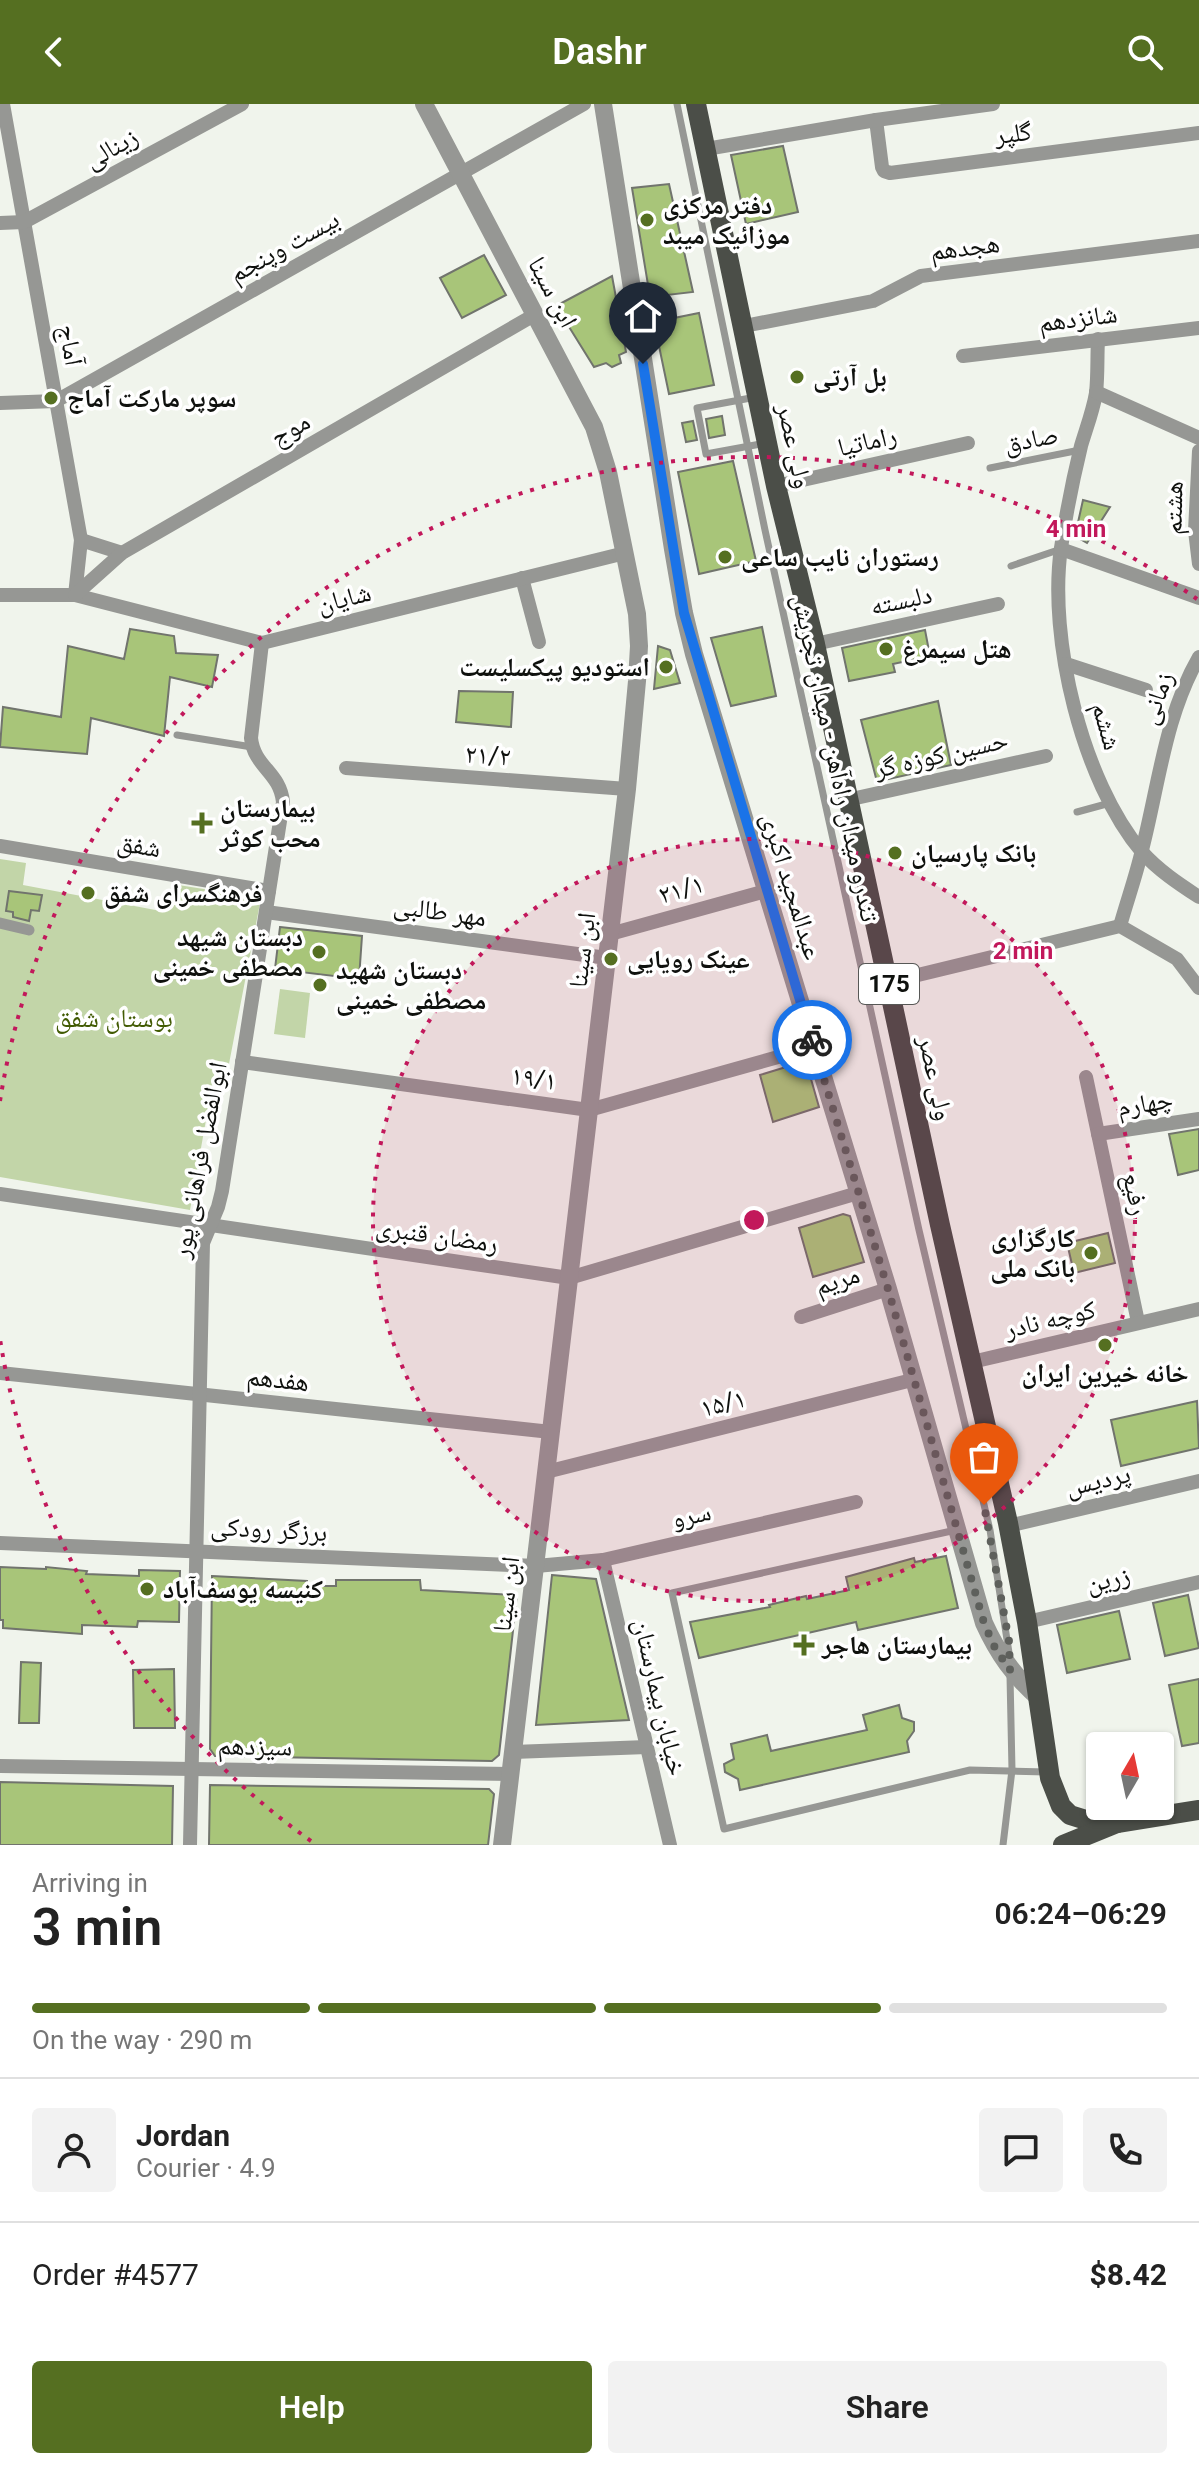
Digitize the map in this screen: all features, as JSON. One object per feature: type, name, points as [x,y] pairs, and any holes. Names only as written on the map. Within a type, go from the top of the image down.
[{"type":"main road","name":"ولی عصر","points":[[696,104],[744,326],[748,398],[758,445],[776,486],[815,644],[1008,1526],[1027,1622],[1048,1772],[1055,1795],[1070,1815],[1117,1823]]},
{"type":"main road","points":[[1063,1845],[1117,1823],[1199,1810]]},
{"type":"street","name":"آماج","points":[[3,104],[81,540],[75,595]]},
{"type":"street","name":"زینالی","points":[[0,223],[24,222],[242,104]]},
{"type":"street","name":"ابن سینا","points":[[424,104],[594,427],[608,472],[625,553],[637,614],[639,646],[627,789],[502,1845]]},
{"type":"street","name":"بیست وپنجم","points":[[0,403],[56,401],[584,104]]},
{"type":"street","name":"عبدالمجید اکبری","points":[[603,104],[684,613],[888,1289],[984,1623],[995,1648],[1010,1670],[1039,1698]]},
{"type":"street","points":[[706,149],[993,104]]},
{"type":"street","name":"گلپر","points":[[876,120],[882,167],[890,173],[1199,133]]},
{"type":"street","name":"هجدهم","points":[[744,326],[873,301],[921,276],[1199,241]]},
{"type":"street","name":"موج","points":[[75,595],[122,553],[536,314]]},
{"type":"street","name":"شانزدهم","points":[[963,356],[1199,328]]},
{"type":"street","name":"ششم","points":[[1098,339],[1096,392],[1080,450],[1061,549],[1057,602],[1066,664],[1094,772],[1110,803],[1142,851],[1199,897]]},
{"type":"street","points":[[1096,392],[1199,438]]},
{"type":"street","name":"راماتیا","points":[[776,486],[968,443]]},
{"type":"street","name":"هشتم","points":[[1199,451],[1199,564]]},
{"type":"street","points":[[81,540],[122,553]]},
{"type":"street","points":[[1061,549],[1199,598]]},
{"type":"street","name":"شایان","points":[[0,595],[75,595],[262,643],[625,553]]},
{"type":"street","points":[[522,578],[539,642]]},
{"type":"street","name":"دلبسته","points":[[815,644],[998,604]]},
{"type":"street","points":[[252,747],[262,643]]},
{"type":"street","name":"زمانی","points":[[1120,926],[1142,851],[1168,733],[1199,657]]},
{"type":"street","points":[[1066,664],[1146,690]]},
{"type":"street","name":"ابوالفضل فراهانی پور","points":[[190,1845],[203,1243],[222,1191],[283,802],[282,788],[256,758],[252,747]]},
{"type":"street","name":"حسین کوزه گر","points":[[847,800],[1046,756]]},
{"type":"street","name":"۲۱/۲","points":[[346,768],[627,789]]},
{"type":"street","name":"شفق","points":[[0,846],[269,891]]},
{"type":"street","name":"۲۱/۱","points":[[610,934],[766,891]]},
{"type":"street","name":"مهر طالبی","points":[[266,912],[607,958]]},
{"type":"street","points":[[0,923],[29,930]]},
{"type":"street","points":[[889,982],[1120,926],[1177,959],[1199,988]]},
{"type":"street","name":"۱۹/۱","points":[[242,1062],[589,1110],[814,1047]]},
{"type":"street","name":"رفیع","points":[[1086,1077],[1138,1322]]},
{"type":"street","name":"چهارم","points":[[1098,1134],[1199,1119]]},
{"type":"street","name":"رمضان قنبری","points":[[0,1194],[569,1278],[858,1193]]},
{"type":"street","name":"مریم","points":[[801,1317],[888,1289]]},
{"type":"street","name":"کوچه نادر","points":[[972,1362],[1199,1309]]},
{"type":"street","name":"هفدهم","points":[[0,1373],[551,1432]]},
{"type":"street","name":"۱۵/۱","points":[[546,1472],[912,1380]]},
{"type":"street","name":"پردیس","points":[[1008,1526],[1199,1481]]},
{"type":"street","name":"سرو","points":[[536,1566],[603,1560],[856,1502]]},
{"type":"street","name":"برزگر رودکی","points":[[0,1543],[536,1566]]},
{"type":"street","name":"خیابان بیمارستان","points":[[603,1560],[670,1845]]},
{"type":"street","name":"زرین","points":[[1027,1622],[1199,1582]]},
{"type":"street","points":[[513,1752],[647,1747]]},
{"type":"street","name":"سیزدهم","points":[[0,1766],[510,1774]]},
{"type":"lane","points":[[677,104],[748,398],[697,408],[706,454],[758,445]]},
{"type":"lane","name":"تندرو میدان راه‌آهن - میدان تجریش","points":[[758,445],[919,1230],[990,1530],[1009,1641],[1012,1770],[1003,1845]]},
{"type":"lane","name":"صادق","points":[[990,468],[1080,450]]},
{"type":"lane","points":[[1011,566],[1061,549]]},
{"type":"lane","points":[[177,735],[252,747]]},
{"type":"lane","points":[[1077,812],[1110,803]]},
{"type":"lane","points":[[956,1530],[672,1593],[724,1829],[970,1770],[1048,1772]]},
{"type":"green space","name":"بوستان شفق","points":[[0,859],[26,863],[23,885],[166,912],[172,884],[261,898],[228,1069],[215,1069],[190,1210],[0,1177]]},
{"type":"green space","points":[[280,989],[310,993],[305,1038],[274,1034]]},
{"type":"building","points":[[783,146],[798,212],[746,224],[731,155]]},
{"type":"building","points":[[669,184],[693,292],[650,297],[632,188]]},
{"type":"building","points":[[484,255],[506,295],[462,318],[440,278]]},
{"type":"building","points":[[612,276],[626,352],[619,355],[621,363],[612,367],[606,363],[594,367],[556,306]]},
{"type":"building","points":[[699,313],[714,385],[669,394],[654,322]]},
{"type":"building","points":[[722,416],[725,435],[709,438],[706,419]]},
{"type":"building","points":[[693,421],[697,440],[686,442],[682,423]]},
{"type":"building","points":[[733,461],[756,561],[699,574],[678,472]]},
{"type":"building","points":[[1083,500],[1110,507],[1087,543],[1075,536]]},
{"type":"building","points":[[762,627],[776,696],[731,706],[711,638]]},
{"type":"building","points":[[130,629],[174,636],[176,653],[218,655],[212,687],[170,677],[164,736],[91,718],[87,754],[0,747],[3,707],[61,717],[68,646],[124,659]]},
{"type":"building","name":"هتل سیمرغ","points":[[925,630],[930,656],[893,664],[895,672],[849,681],[842,648]]},
{"type":"building","name":"استودیو پیکسلیست","points":[[658,646],[670,650],[680,683],[654,689]]},
{"type":"building","points":[[459,691],[513,692],[511,727],[456,722]]},
{"type":"building","points":[[938,701],[951,765],[880,781],[876,778],[861,720]]},
{"type":"building","points":[[9,891],[42,895],[39,911],[31,910],[29,921],[13,917],[13,912],[6,911]]},
{"type":"building","name":"دبستان شیهد مصطفی خمینی","points":[[280,927],[362,936],[359,979],[275,969]]},
{"type":"building","points":[[799,1063],[807,1065],[819,1107],[773,1122],[760,1075]]},
{"type":"building","points":[[1199,1129],[1199,1170],[1178,1175],[1169,1134]]},
{"type":"building","points":[[843,1214],[850,1216],[864,1262],[813,1277],[799,1228]]},
{"type":"building","name":"کارگزاری بانک ملی","points":[[1108,1233],[1115,1263],[1074,1273],[1067,1243]]},
{"type":"building","points":[[1197,1401],[1199,1448],[1121,1466],[1111,1420]]},
{"type":"building","points":[[946,1556],[958,1608],[858,1630],[856,1622],[699,1658],[690,1622],[770,1607],[806,1596],[807,1599],[849,1590],[846,1577],[914,1558],[915,1562]]},
{"type":"building","points":[[0,1567],[46,1567],[87,1571],[86,1574],[139,1576],[139,1570],[180,1571],[179,1622],[138,1621],[137,1627],[82,1625],[82,1634],[3,1628],[3,1620],[0,1620]]},
{"type":"building","points":[[552,1575],[596,1579],[629,1720],[536,1725]]},
{"type":"building","points":[[212,1576],[307,1581],[307,1586],[336,1586],[336,1580],[420,1580],[421,1590],[517,1595],[499,1755],[492,1761],[215,1756],[210,1749]]},
{"type":"building","points":[[1188,1595],[1199,1648],[1165,1656],[1153,1603]]},
{"type":"building","points":[[1119,1611],[1130,1659],[1067,1673],[1057,1625]]},
{"type":"building","points":[[21,1662],[41,1663],[39,1723],[19,1723]]},
{"type":"building","points":[[174,1669],[175,1728],[134,1728],[133,1670]]},
{"type":"building","points":[[1199,1679],[1199,1743],[1182,1746],[1169,1685]]},
{"type":"building","points":[[899,1705],[902,1718],[914,1722],[914,1731],[907,1741],[909,1752],[740,1790],[738,1779],[725,1772],[724,1764],[734,1759],[731,1744],[767,1735],[771,1751],[867,1730],[863,1715]]},
{"type":"building","points":[[0,1782],[173,1786],[172,1845],[0,1845]]},
{"type":"building","points":[[210,1785],[489,1789],[494,1794],[488,1845],[209,1845]]},
{"type":"way so far","points":[[812,1040],[888,1289],[984,1623],[995,1648],[1010,1670],[1009,1641],[984,1505]]},
{"type":"place","name":"دفتر مرکزی موزائیک میبد","points":[[647,220]]},
{"type":"place","name":"بل آرتی","points":[[797,377]]},
{"type":"place","name":"سوپر مارکت آماج","points":[[51,398]]},
{"type":"place","name":"رستوران نایب ساعی","points":[[725,557]]},
{"type":"place","name":"هتل سیمرغ","points":[[886,649]]},
{"type":"place","name":"استودیو پیکسلیست","points":[[666,667]]},
{"type":"place","name":"بیمارستان محب کوثر","points":[[202,823]]},
{"type":"place","name":"بانک پارسیان","points":[[895,853]]},
{"type":"place","name":"فرهنگسرای شفق","points":[[88,893]]},
{"type":"place","name":"دبستان شیهد مصطفی خمینی","points":[[319,952]]},
{"type":"place","name":"عینک رویایی","points":[[611,959]]},
{"type":"place","name":"دبستان شهید مصطفی خمینی","points":[[320,985]]},
{"type":"place","name":"کارگزاری بانک ملی","points":[[1091,1253]]},
{"type":"place","name":"خانه خیرین ایران","points":[[1105,1345]]},
{"type":"place","name":"کنیسه یوسف‌آباد","points":[[147,1589]]},
{"type":"place","name":"بیمارستان هاجر","points":[[804,1645]]},
{"type":"route","points":[[643,364],[684,613],[694,654],[812,1040]]}]
